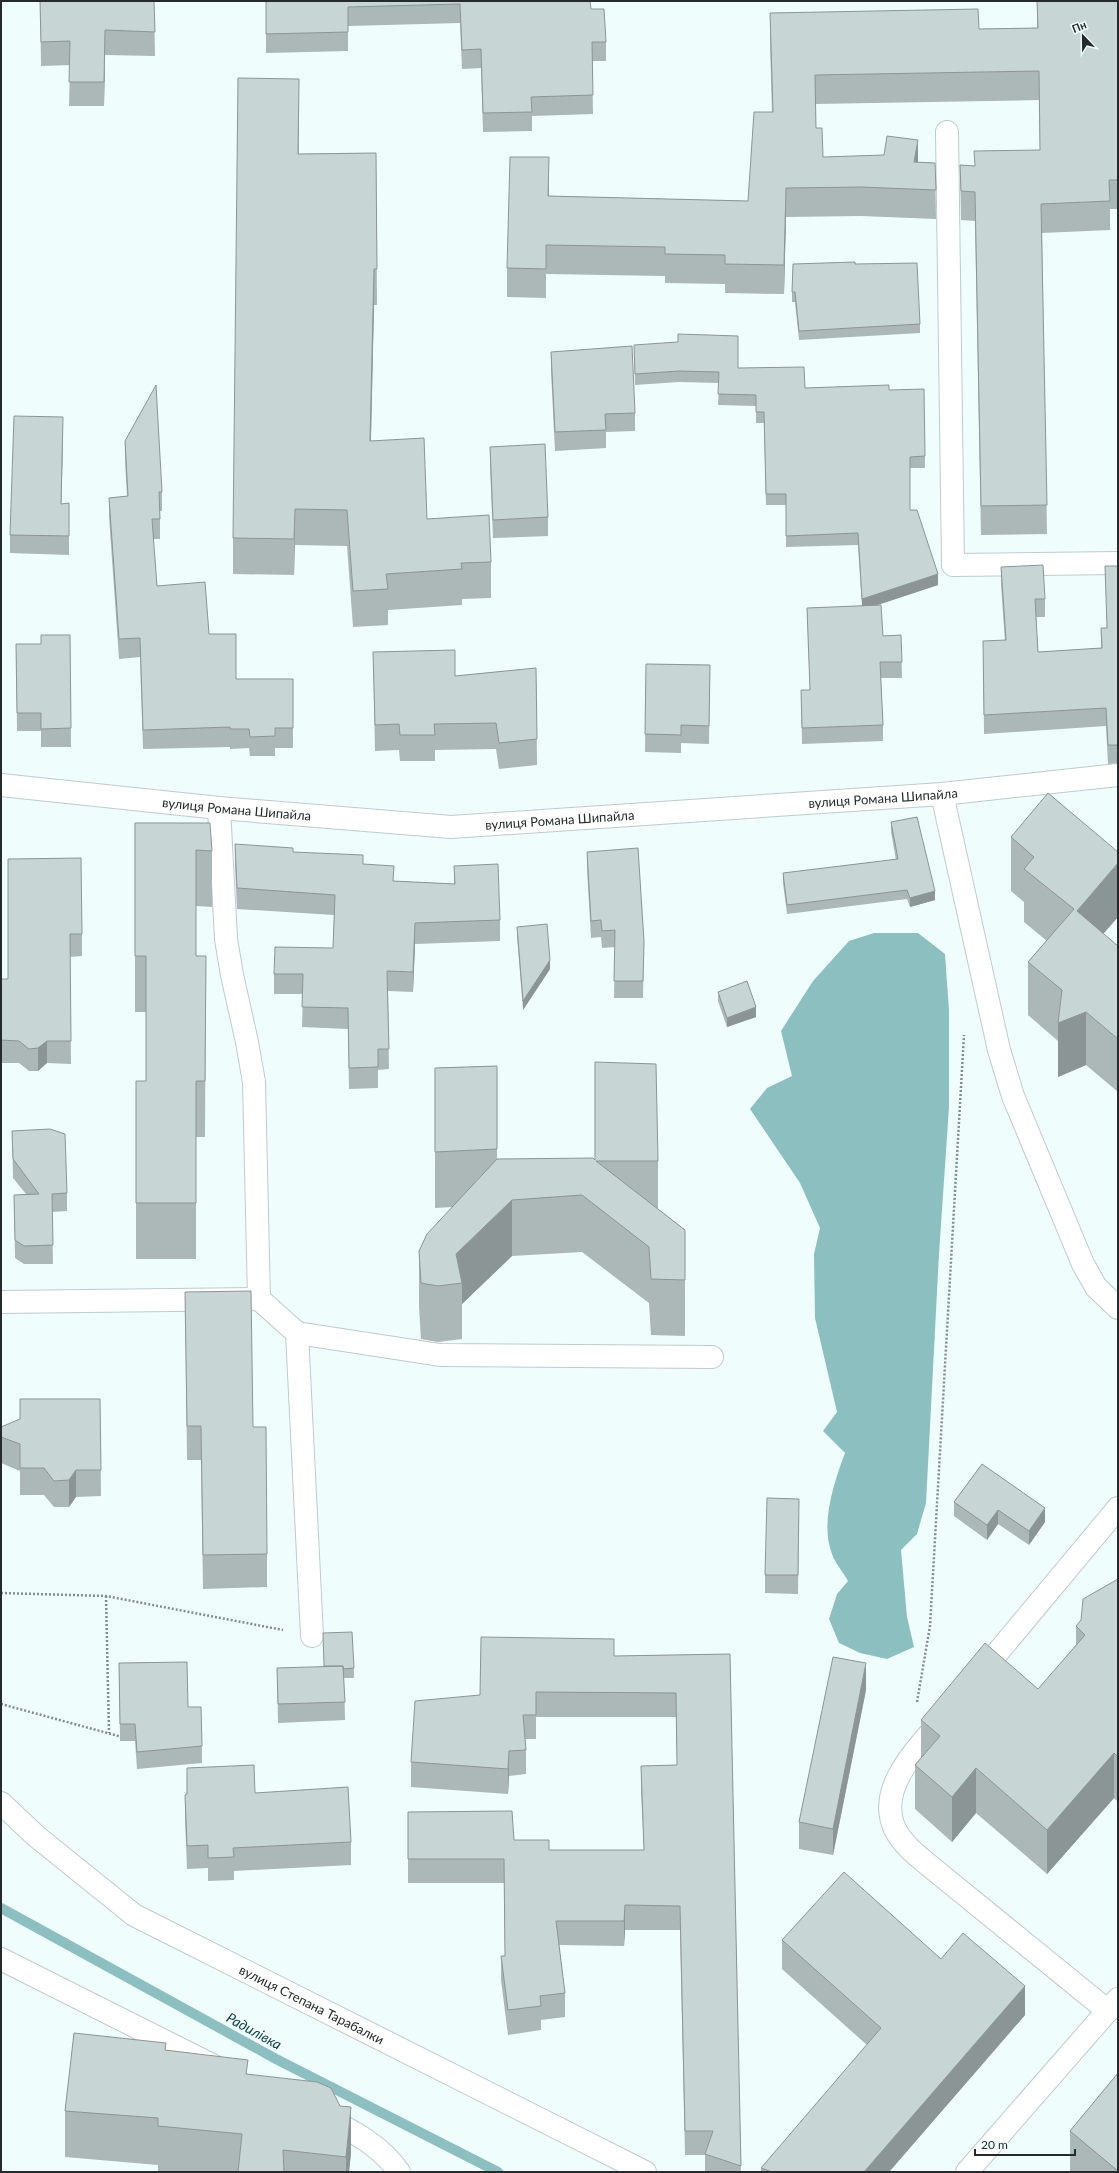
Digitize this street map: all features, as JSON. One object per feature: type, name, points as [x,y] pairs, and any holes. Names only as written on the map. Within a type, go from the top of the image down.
[{"type":"street","points":[[947,132],[952,565],[1118,563]]},
{"type":"street","name":"вулиця Романа Шипайла","points":[[1,784],[219,808],[451,827],[942,794],[1118,776]]},
{"type":"street","points":[[942,794],[999,1050],[1013,1096],[1084,1264],[1096,1287],[1118,1308]]},
{"type":"street","points":[[219,808],[226,939],[254,1082],[259,1299]]},
{"type":"street","points":[[1,1302],[259,1299],[297,1333],[440,1356],[712,1357]]},
{"type":"street","points":[[297,1333],[312,1636]]},
{"type":"street","points":[[967,1690],[1118,1508]]},
{"type":"street","points":[[952,1707],[908,1760],[900,1773],[890,1806],[895,1828],[907,1846],[926,1863],[1113,2005],[967,2172]]},
{"type":"street","name":"вулиця Степана Тарабалки","points":[[1,1803],[36,1836],[134,1915],[646,2172]]},
{"type":"street","points":[[1,1959],[232,2075]]},
{"type":"street","points":[[302,2108],[357,2134],[384,2153],[399,2172]]},
{"type":"path","points":[[917,1705],[930,1626],[965,1030]]},
{"type":"path","points":[[1,1593],[106,1596],[312,1636]]},
{"type":"path","points":[[106,1596],[109,1734]]},
{"type":"path","points":[[1,1704],[124,1738]]},
{"type":"water","points":[[874,933],[918,933],[945,954],[949,1010],[949,1107],[939,1254],[926,1503],[917,1534],[901,1550],[907,1617],[914,1647],[887,1659],[860,1653],[839,1643],[829,1619],[837,1594],[848,1581],[833,1557],[827,1530],[833,1490],[845,1453],[823,1431],[837,1412],[815,1318],[814,1254],[820,1228],[800,1183],[750,1109],[767,1088],[792,1076],[781,1031],[813,981],[849,941]]},
{"type":"building","points":[[40,1],[154,1],[155,32],[105,30],[104,82],[69,82],[70,41],[41,42]]},
{"type":"building","points":[[266,1],[590,1],[591,9],[604,9],[606,42],[592,42],[593,95],[531,97],[532,112],[483,113],[481,49],[462,50],[460,4],[348,7],[348,32],[266,34]]},
{"type":"building","points":[[1037,1],[1118,1],[1118,180],[1109,180],[1110,201],[1041,204],[1047,505],[981,506],[975,192],[961,191],[960,165],[975,166],[974,151],[1040,150],[1039,71],[815,75],[816,128],[822,128],[823,157],[884,155],[887,136],[918,140],[914,162],[935,163],[936,190],[861,187],[786,188],[784,265],[725,264],[725,255],[665,254],[665,247],[546,245],[546,269],[507,268],[510,157],[549,157],[548,196],[748,201],[754,112],[773,112],[770,13],[978,9],[979,29],[1038,28]]},
{"type":"building","points":[[238,78],[299,79],[298,154],[376,153],[377,269],[374,269],[370,441],[424,438],[427,519],[489,515],[491,562],[461,563],[462,569],[386,574],[388,589],[353,591],[347,510],[295,509],[294,539],[233,538]]},
{"type":"building","points":[[855,262],[855,264],[917,263],[920,324],[799,331],[795,292],[792,292],[793,264]]},
{"type":"building","points":[[678,334],[738,336],[738,368],[804,367],[805,388],[889,385],[889,390],[924,389],[925,456],[910,457],[910,510],[917,510],[938,574],[862,599],[858,533],[786,536],[786,494],[766,494],[764,412],[756,412],[756,395],[718,394],[719,372],[679,371],[635,374],[634,345],[678,342]]},
{"type":"building","points":[[632,346],[635,413],[605,414],[606,430],[555,432],[551,352]]},
{"type":"building","points":[[156,385],[162,492],[159,492],[160,519],[152,519],[157,586],[205,582],[209,634],[236,634],[236,679],[293,679],[293,728],[275,728],[275,736],[250,737],[249,729],[230,729],[230,727],[143,730],[140,638],[119,639],[109,498],[128,496],[125,441]]},
{"type":"building","points":[[14,416],[63,417],[61,504],[69,503],[69,536],[10,535]]},
{"type":"building","points":[[545,444],[548,517],[493,520],[490,447]]},
{"type":"building","points":[[1043,565],[1045,599],[1035,599],[1038,652],[1102,648],[1101,628],[1107,628],[1105,566],[1118,566],[1118,745],[1108,745],[1106,708],[984,715],[983,641],[1006,640],[1001,567]]},
{"type":"building","points":[[881,605],[883,636],[901,635],[902,662],[880,662],[883,725],[802,728],[801,690],[810,690],[807,608]]},
{"type":"building","points":[[41,635],[70,635],[71,728],[41,729],[41,713],[17,713],[16,644],[41,644]]},
{"type":"building","points":[[455,650],[455,676],[536,668],[537,739],[499,743],[496,723],[434,724],[435,735],[400,735],[399,724],[375,725],[373,652]]},
{"type":"building","points":[[646,664],[710,665],[709,726],[681,725],[681,735],[645,734]]},
{"type":"building","points":[[1048,793],[1118,852],[1118,863],[1077,911],[1118,946],[1118,1039],[1086,1012],[1058,1023],[1062,990],[1028,962],[1074,909],[1024,869],[1034,857],[1011,837]]},
{"type":"building","points":[[917,817],[935,891],[910,898],[907,890],[787,905],[783,873],[898,859],[891,822]]},
{"type":"building","points":[[135,823],[210,823],[212,851],[196,850],[196,956],[206,956],[205,1081],[196,1081],[196,1203],[136,1203],[136,1081],[146,1081],[146,956],[135,956]]},
{"type":"building","points":[[235,844],[293,848],[293,852],[363,855],[363,864],[394,866],[393,881],[455,884],[454,866],[498,864],[500,920],[415,923],[413,972],[387,971],[389,1049],[378,1049],[378,1067],[349,1068],[348,1008],[302,1007],[303,974],[274,974],[275,947],[333,948],[335,895],[237,888]]},
{"type":"building","points":[[638,848],[644,941],[643,981],[614,981],[615,930],[602,931],[601,920],[591,921],[587,852]]},
{"type":"building","points":[[81,858],[82,934],[70,934],[71,1041],[47,1041],[38,1048],[29,1049],[19,1041],[1,1040],[1,979],[8,979],[8,859]]},
{"type":"building","points":[[547,924],[550,960],[523,1001],[517,927]]},
{"type":"building","points":[[747,981],[756,1007],[727,1018],[718,992]]},
{"type":"building","points":[[595,1062],[656,1064],[658,1161],[596,1161],[685,1230],[685,1280],[651,1279],[649,1247],[582,1195],[512,1200],[456,1254],[462,1283],[438,1286],[421,1283],[419,1251],[427,1234],[497,1159],[593,1158],[595,1160]]},
{"type":"building","points":[[497,1066],[497,1149],[435,1152],[435,1068]]},
{"type":"building","points":[[50,1129],[65,1134],[67,1193],[52,1194],[53,1245],[24,1246],[15,1240],[14,1195],[39,1194],[13,1159],[12,1131]]},
{"type":"building","points":[[251,1291],[253,1427],[266,1427],[267,1554],[203,1555],[201,1426],[187,1426],[185,1292]]},
{"type":"building","points":[[20,1399],[100,1399],[101,1470],[76,1470],[69,1480],[54,1481],[44,1468],[20,1468],[20,1444],[1,1437],[1,1427],[20,1419]]},
{"type":"building","points":[[982,1464],[1045,1508],[1029,1531],[998,1510],[987,1525],[954,1502]]},
{"type":"building","points":[[767,1498],[799,1499],[798,1575],[765,1575]]},
{"type":"building","points":[[1118,1579],[1118,1757],[1114,1753],[1047,1830],[976,1768],[952,1797],[915,1765],[940,1736],[921,1720],[985,1643],[1038,1689],[1085,1635],[1076,1626],[1081,1620],[1083,1599]]},
{"type":"building","points":[[352,1632],[354,1668],[343,1669],[343,1666],[324,1666],[323,1633]]},
{"type":"building","points":[[481,1637],[614,1639],[614,1656],[730,1654],[741,2166],[705,2154],[713,2131],[685,2131],[680,1906],[625,1905],[624,1921],[556,1921],[565,1993],[540,1996],[541,2006],[508,2010],[501,1956],[505,1956],[504,1859],[408,1859],[408,1812],[512,1811],[514,1840],[549,1840],[549,1850],[644,1850],[641,1766],[677,1765],[676,1693],[536,1692],[536,1715],[523,1715],[526,1750],[509,1751],[508,1769],[411,1762],[415,1701],[480,1695]]},
{"type":"building","points":[[833,1657],[866,1663],[833,1829],[799,1822]]},
{"type":"building","points":[[187,1662],[188,1707],[201,1707],[202,1746],[137,1752],[135,1724],[120,1724],[119,1663]]},
{"type":"building","points":[[343,1666],[345,1702],[278,1704],[277,1668]]},
{"type":"building","points":[[254,1765],[255,1793],[348,1787],[351,1842],[233,1848],[234,1857],[208,1858],[208,1845],[187,1846],[185,1795],[187,1794],[187,1768]]},
{"type":"building","points":[[844,1872],[941,1959],[963,1933],[1025,1986],[864,2172],[772,2172],[761,2168],[881,2028],[782,1940]]},
{"type":"building","points":[[74,2033],[166,2043],[165,2050],[248,2060],[246,2074],[317,2082],[331,2088],[340,2106],[351,2107],[346,2157],[283,2150],[284,2172],[238,2172],[242,2134],[158,2126],[158,2118],[65,2111]]},
{"type":"building","points":[[1118,2073],[1118,2171],[1070,2131]]},
{"type":"waterway","name":"Радилівка","points":[[1,1908],[276,2059],[498,2172]]}]
